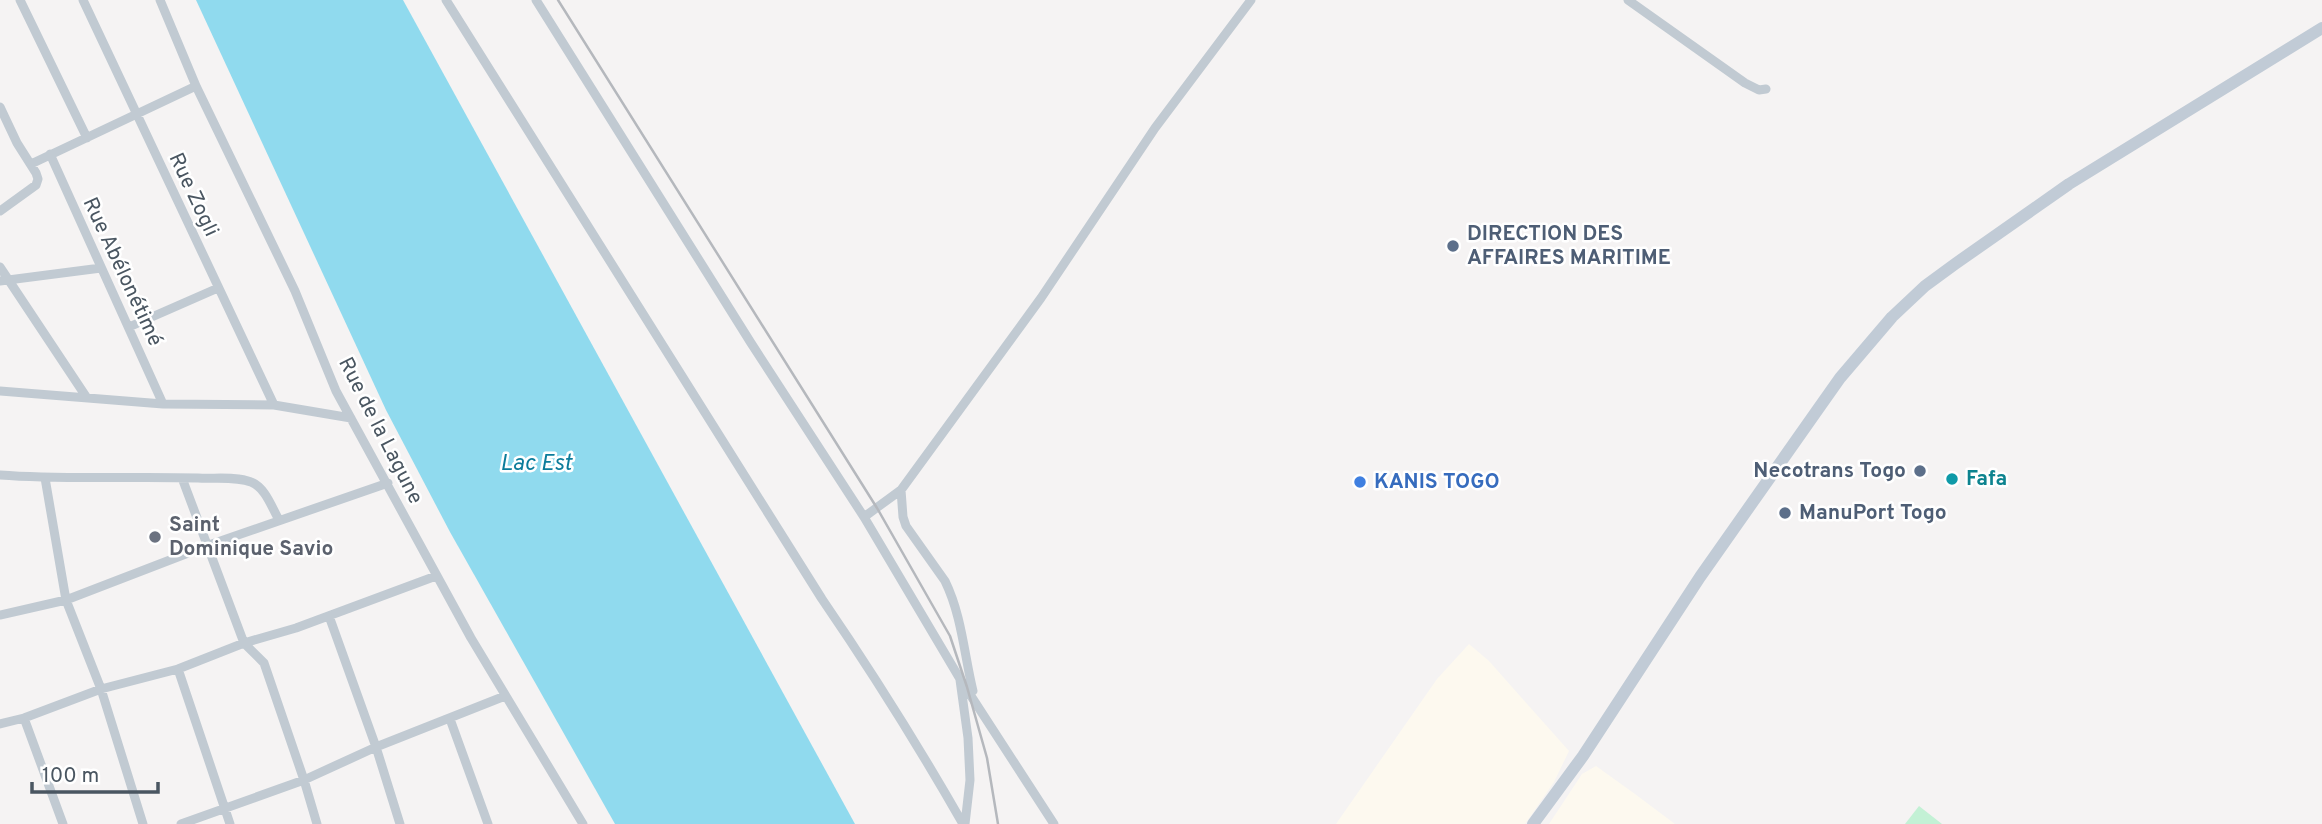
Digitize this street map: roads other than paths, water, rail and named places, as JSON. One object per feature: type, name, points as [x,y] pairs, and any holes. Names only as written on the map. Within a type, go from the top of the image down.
[{"type":"main road","points":[[1534,824],[1583,756],[1700,577],[1816,412],[1857,357],[1892,317],[1945,271],[2048,198],[2322,28]]},
{"type":"street","points":[[20,0],[87,138]]},
{"type":"street","name":"Rue Zogli","points":[[83,0],[274,405]]},
{"type":"street","name":"Rue de la Lagune","points":[[160,0],[196,86],[295,291],[336,391],[436,576],[581,823]]},
{"type":"street","points":[[446,0],[822,599],[870,669],[964,824]]},
{"type":"street","points":[[536,0],[751,343],[864,517],[960,679],[1055,824]]},
{"type":"street","points":[[864,517],[901,490],[1041,298],[1155,128],[1251,0]]},
{"type":"street","points":[[1628,0],[1745,83],[1759,90],[1766,89]]},
{"type":"street","points":[[31,164],[196,86]]},
{"type":"street","points":[[0,107],[38,179],[36,186],[0,211]]},
{"type":"street","name":"Rue Abélonétimé","points":[[50,153],[163,404]]},
{"type":"street","points":[[0,267],[4,281],[86,398]]},
{"type":"street","points":[[4,281],[101,268]]},
{"type":"street","points":[[129,327],[218,288]]},
{"type":"street","points":[[0,391],[163,404],[274,405],[351,418]]},
{"type":"street","points":[[0,475],[250,481],[262,490],[279,520]]},
{"type":"street","points":[[45,478],[66,600],[101,689],[143,824]]},
{"type":"street","points":[[182,478],[244,643],[264,663],[317,824]]},
{"type":"street","points":[[0,615],[66,600],[209,545],[388,483]]},
{"type":"street","points":[[901,490],[906,526],[950,591],[962,629],[975,700]]},
{"type":"street","points":[[0,724],[24,718],[101,689],[178,669],[436,576]]},
{"type":"street","points":[[329,616],[376,747],[400,824]]},
{"type":"street","points":[[178,669],[230,824]]},
{"type":"street","points":[[960,679],[968,738],[970,780],[964,824]]},
{"type":"street","points":[[181,824],[304,780],[376,747],[505,696]]},
{"type":"street","points":[[24,718],[63,824]]},
{"type":"street","points":[[450,719],[488,824]]},
{"type":"water","name":"Lac Est","points":[[196,0],[403,0],[855,824],[615,824],[450,532],[386,410]]},
{"type":"railway","points":[[558,0],[877,508],[950,636],[987,758],[998,824]]},
{"type":"place","name":"DIRECTION DES AFFAIRES MARITIME","points":[[1453,246]]},
{"type":"place","name":"Necotrans Togo","points":[[1920,471]]},
{"type":"place","name":"Fafa","points":[[1952,479]]},
{"type":"place","name":"KANIS TOGO","points":[[1360,482]]},
{"type":"place","name":"ManuPort Togo","points":[[1785,513]]},
{"type":"place","name":"Saint Dominique Savio","points":[[155,537]]}]
